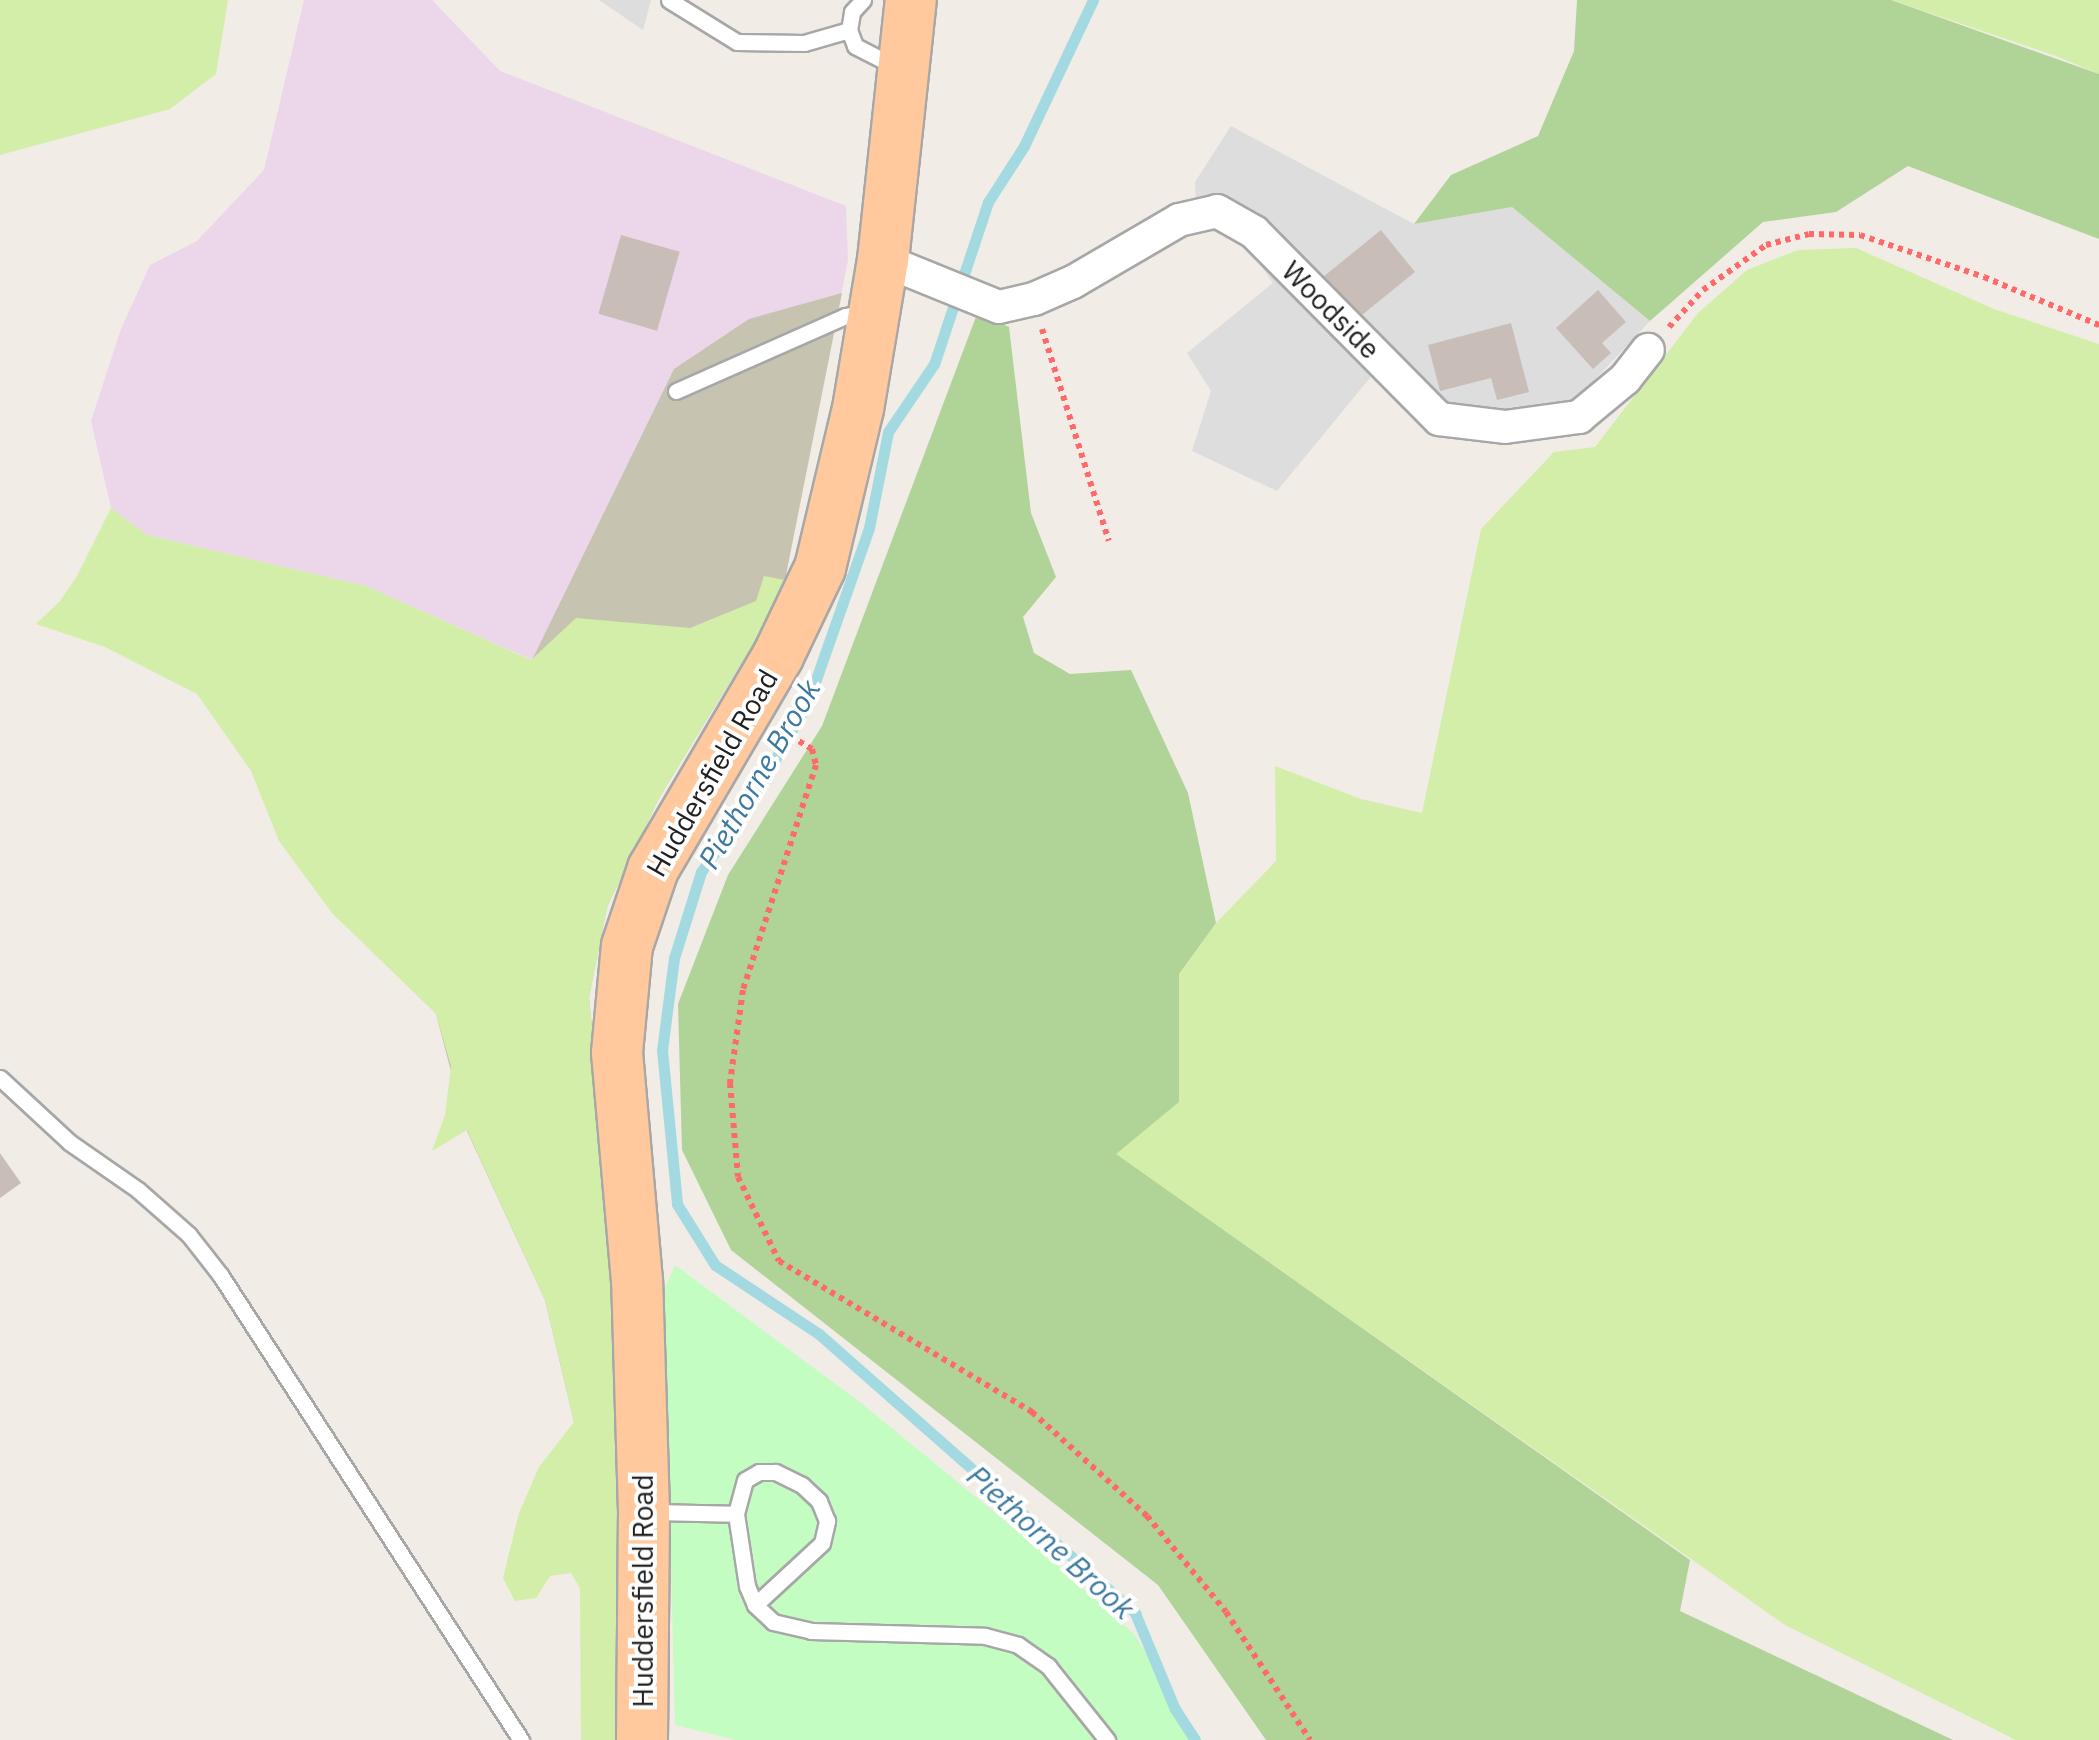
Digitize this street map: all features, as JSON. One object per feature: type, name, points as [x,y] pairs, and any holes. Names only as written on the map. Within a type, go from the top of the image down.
[{"type":"main road","name":"Huddersfield Road","points":[[642,1740],[644,1512],[637,1282],[617,1052],[627,946],[653,869],[778,656],[820,568],[858,409],[875,310],[900,266],[905,71],[911,0]]},
{"type":"street","name":"Woodside","points":[[900,266],[1000,307],[1034,299],[1074,282],[1179,220],[1216,211],[1254,232],[1439,419],[1504,427],[1579,416],[1624,379],[1648,350]]},
{"type":"lane","points":[[669,0],[737,42],[804,43],[848,30]]},
{"type":"lane","points":[[863,0],[852,12],[848,30],[856,46],[872,59],[905,71]]},
{"type":"lane","points":[[676,391],[846,316],[875,310]]},
{"type":"lane","points":[[0,1078],[69,1142],[138,1190],[189,1235],[326,1437],[521,1740]]},
{"type":"lane","points":[[754,1605],[822,1542],[827,1521],[810,1493],[775,1472],[759,1472],[745,1480],[736,1514],[741,1561],[754,1605],[772,1622],[793,1629],[984,1636],[1018,1645],[1048,1666],[1107,1740]]},
{"type":"lane","points":[[644,1512],[736,1514]]},
{"type":"path","points":[[1648,350],[1703,290],[1750,256],[1766,245],[1809,234],[1860,235],[1984,277],[2099,325]]},
{"type":"path","points":[[1034,299],[1109,541]]},
{"type":"path","points":[[773,726],[812,750],[816,765],[742,990],[730,1083],[738,1176],[779,1260],[1032,1412],[1148,1516],[1226,1612],[1310,1740]]},
{"type":"shaded area","points":[[304,0],[432,0],[500,71],[846,206],[848,260],[785,580],[532,660],[366,586],[147,535],[111,508],[91,421],[121,329],[150,265],[197,241],[264,170]]},
{"type":"shaded area","points":[[599,0],[651,0],[643,30]]},
{"type":"shaded area","points":[[1231,126],[1414,224],[1512,207],[1650,321],[1572,404],[1451,411],[1388,356],[1277,491],[1192,451],[1211,391],[1187,353],[1273,283],[1245,243],[1197,226],[1195,182]]},
{"type":"shaded area","points":[[842,293],[785,580],[760,632],[659,798],[607,907],[589,997],[621,1312],[574,1422],[545,1300],[466,1129],[436,1014],[532,660],[674,369],[749,319]]},
{"type":"green space","points":[[0,0],[228,0],[216,74],[170,109],[0,155]]},
{"type":"green space","points":[[1577,0],[1891,0],[2099,74],[2099,239],[1908,166],[1836,212],[1763,222],[1650,321],[1512,207],[1414,224],[1451,175],[1538,136],[1574,51]]},
{"type":"green space","points":[[1891,0],[2099,0],[2099,74],[2056,56]]},
{"type":"green space","points":[[1856,248],[1994,309],[2099,344],[2099,1740],[2016,1740],[1785,1625],[1115,1154],[1179,1102],[1179,974],[1216,923],[1276,861],[1275,766],[1361,799],[1422,813],[1481,529],[1554,452],[1595,447],[1698,313],[1747,270],[1798,250]]},
{"type":"green space","points":[[977,314],[1009,327],[1031,513],[1056,577],[1023,617],[1034,653],[1070,674],[1131,670],[1188,793],[1216,923],[1179,974],[1179,1102],[1116,1154],[1690,1560],[1680,1611],[1953,1740],[1266,1740],[1158,1585],[731,1250],[682,1150],[678,1004],[728,875],[822,726]]},
{"type":"green space","points":[[111,508],[147,535],[366,586],[531,660],[576,618],[690,628],[756,601],[764,576],[785,580],[760,632],[659,798],[607,907],[589,997],[621,1312],[625,1740],[581,1740],[580,1588],[571,1573],[550,1576],[536,1598],[515,1601],[503,1578],[519,1513],[539,1467],[574,1422],[545,1300],[467,1130],[432,1151],[445,1115],[451,1066],[436,1014],[332,913],[279,841],[251,771],[197,694],[105,647],[36,624],[60,601],[77,576]]},
{"type":"green space","points":[[675,1265],[861,1403],[1038,1548],[1134,1634],[1201,1740],[736,1740],[675,1725],[664,1290]]},
{"type":"building","points":[[1381,230],[1415,272],[1358,318],[1324,276]]},
{"type":"building","points":[[621,235],[680,252],[657,331],[598,314]]},
{"type":"building","points":[[1598,290],[1626,322],[1602,343],[1611,353],[1593,369],[1556,328]]},
{"type":"building","points":[[1511,323],[1529,392],[1497,400],[1491,378],[1440,391],[1428,345]]},
{"type":"building","points":[[0,1153],[21,1183],[0,1198]]},
{"type":"waterway","name":"Piethorne Brook","points":[[1093,0],[1024,146],[988,202],[934,364],[888,432],[869,528],[808,702],[751,801],[701,872],[674,958],[662,1050],[677,1204],[715,1265],[819,1334],[1135,1613],[1175,1709],[1195,1740]]}]
